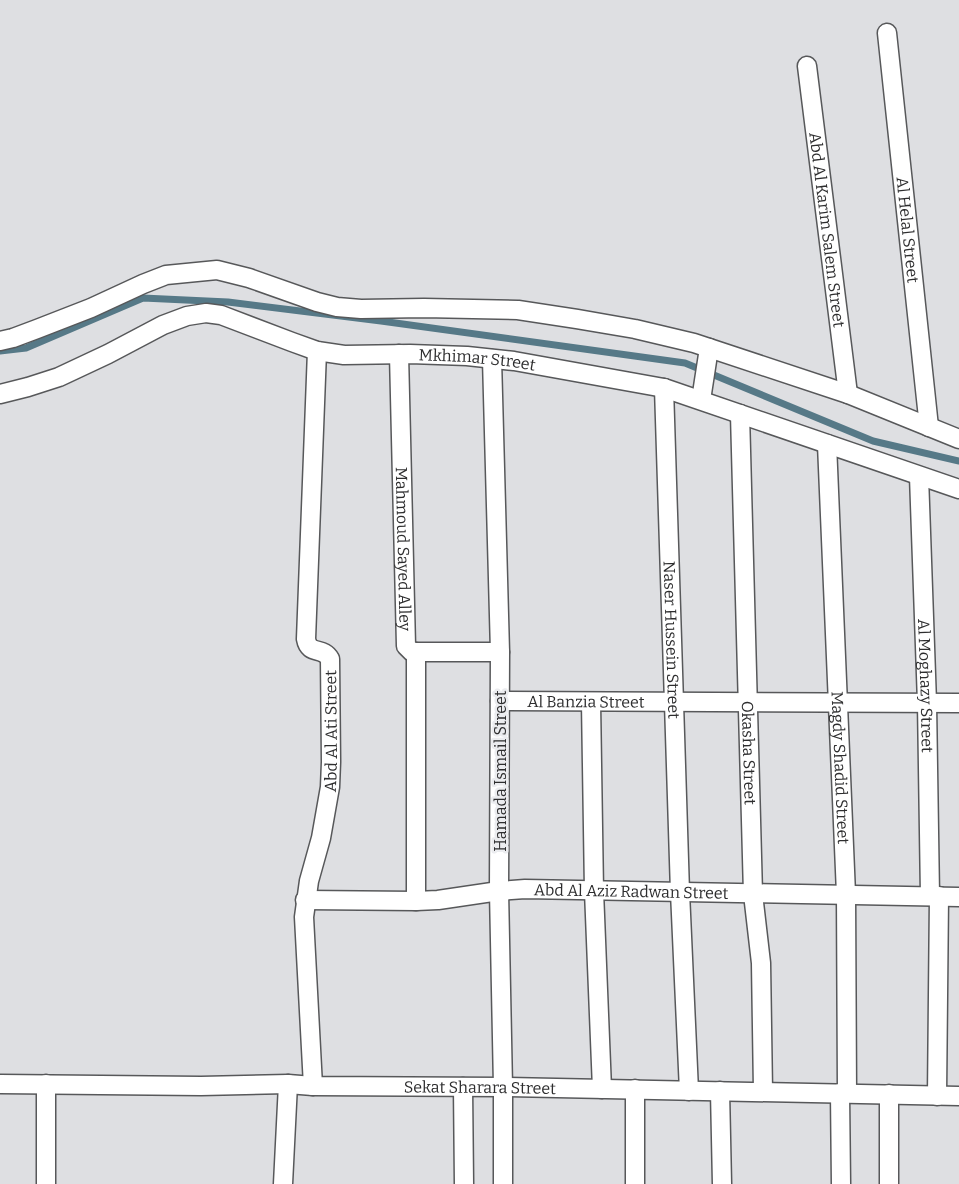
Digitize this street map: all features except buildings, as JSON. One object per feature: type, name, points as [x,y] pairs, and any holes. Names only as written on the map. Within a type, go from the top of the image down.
[{"type":"street","name":"Al Helal Street","points":[[887,33],[928,427]]},
{"type":"street","name":"Abd Al Karim Salem Street","points":[[807,66],[848,394]]},
{"type":"street","points":[[0,341],[91,308],[166,275],[217,270],[249,278],[336,307],[518,310],[635,329],[710,348],[848,394],[959,439]]},
{"type":"street","name":"Mkhimar Street","points":[[0,394],[59,377],[163,325],[187,316],[206,313],[221,315],[317,351],[344,355],[456,355],[514,362],[664,388],[959,489]]},
{"type":"street","points":[[701,400],[710,348]]},
{"type":"street","name":"Abd Al Ati Street","points":[[313,1086],[304,926],[305,900],[326,813],[331,762],[330,659],[323,651],[309,648],[306,639],[317,351]]},
{"type":"street","name":"Mahmoud Sayed Alley","points":[[399,354],[405,642],[408,649],[416,652],[500,652]]},
{"type":"street","name":"Hamada Ismail Street","points":[[492,359],[500,652],[499,891],[503,1184]]},
{"type":"street","name":"Naser Hussein Street","points":[[664,388],[680,892],[689,1091]]},
{"type":"street","name":"Okasha Street","points":[[740,414],[753,894],[761,963],[763,1091]]},
{"type":"street","name":"Magdy Shadid Street","points":[[827,444],[846,894],[841,1184]]},
{"type":"street","name":"Al Moghazy Street","points":[[919,476],[934,896],[937,1095]]},
{"type":"street","points":[[416,652],[416,902]]},
{"type":"street","name":"Al Banzia Street","points":[[500,701],[959,703]]},
{"type":"street","points":[[591,702],[594,891],[602,1089]]},
{"type":"street","name":"Abd Al Aziz Radwan Street","points":[[305,900],[416,902],[499,891],[525,890],[959,897]]},
{"type":"street","name":"Sekat Sharara Street","points":[[0,1084],[201,1086],[288,1084],[959,1096]]},
{"type":"street","points":[[46,1084],[46,1184]]},
{"type":"street","points":[[283,1184],[288,1084]]},
{"type":"street","points":[[463,1087],[464,1184]]},
{"type":"street","points":[[635,1089],[635,1184]]},
{"type":"street","points":[[720,1091],[722,1184]]},
{"type":"street","points":[[889,1094],[889,1184]]},
{"type":"waterway","points":[[0,351],[26,348],[143,298],[228,302],[685,363],[873,441],[959,461]]}]
